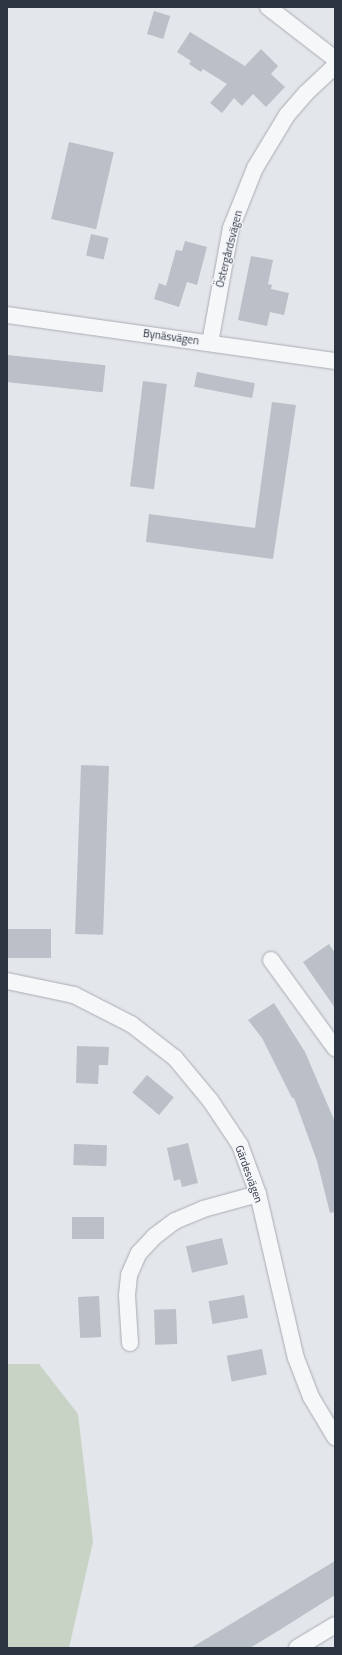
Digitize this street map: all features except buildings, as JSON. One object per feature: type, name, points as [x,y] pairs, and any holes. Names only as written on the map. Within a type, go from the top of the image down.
[{"type":"street","points":[[268,7],[335,59]]},
{"type":"street","name":"Östergårdsvägen","points":[[210,343],[231,228],[255,168],[287,115],[306,93],[335,66]]},
{"type":"street","name":"Bynäsvägen","points":[[7,315],[335,361]]},
{"type":"street","points":[[271,960],[335,1048]]},
{"type":"street","name":"Gärdesvägen","points":[[7,981],[74,995],[131,1024],[174,1058],[210,1100],[240,1145],[258,1194],[296,1358],[311,1397],[335,1437]]},
{"type":"street","points":[[130,1343],[127,1296],[129,1276],[139,1253],[155,1236],[175,1221],[203,1209],[258,1194]]},
{"type":"street","points":[[297,1648],[335,1625]]},
{"type":"green space","points":[[7,1364],[39,1364],[78,1414],[93,1542],[69,1648],[7,1648]]}]
